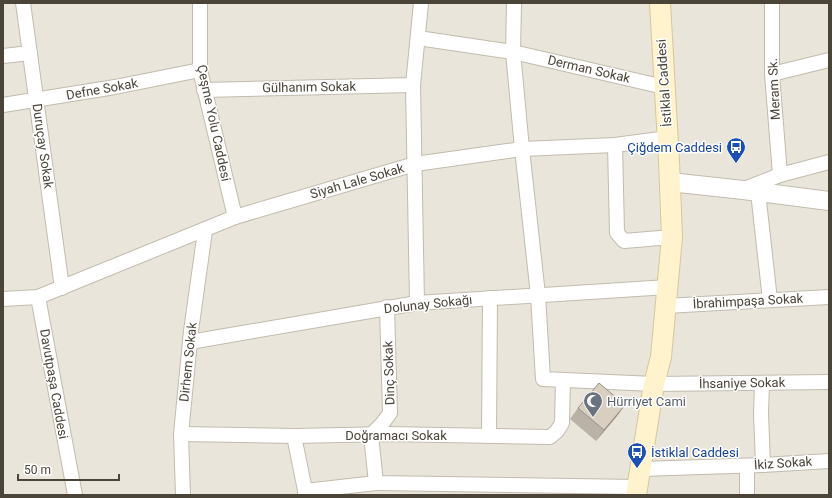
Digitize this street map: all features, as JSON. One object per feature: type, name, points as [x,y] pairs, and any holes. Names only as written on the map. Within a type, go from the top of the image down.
[{"type":"main road","name":"İstiklal Caddesi","points":[[638,484],[654,384],[661,357],[672,237],[668,138],[657,3]]},
{"type":"street","name":"Duruçay Sokak","points":[[23,3],[62,288]]},
{"type":"street","name":"Çeşme Yolu Caddesi","points":[[200,3],[200,70],[234,217]]},
{"type":"street","points":[[417,303],[413,84],[421,3]]},
{"type":"street","points":[[514,3],[513,52],[538,295]]},
{"type":"street","name":"Meram Sk.","points":[[772,3],[772,74],[780,175]]},
{"type":"street","points":[[418,38],[513,52]]},
{"type":"street","name":"Derman Sokak","points":[[513,52],[664,87]]},
{"type":"street","points":[[3,56],[30,53]]},
{"type":"street","points":[[772,74],[829,60]]},
{"type":"street","name":"Defne Sokak","points":[[3,105],[115,87],[200,70]]},
{"type":"street","name":"Gülhanım Sokak","points":[[204,90],[413,84]]},
{"type":"street","name":"Siyah Lale Sokak","points":[[62,288],[234,217],[415,164],[522,149],[615,145],[668,138]]},
{"type":"street","points":[[615,145],[617,233],[624,241],[672,237]]},
{"type":"street","points":[[750,191],[780,175],[829,162]]},
{"type":"street","points":[[670,182],[829,201]]},
{"type":"street","points":[[750,191],[770,300]]},
{"type":"street","name":"Dirhem Sokak","points":[[183,495],[181,434],[190,342],[205,230]]},
{"type":"street","points":[[3,299],[38,297],[62,288]]},
{"type":"street","name":"Dolunay Sokağı","points":[[190,342],[417,303],[538,295],[667,296]]},
{"type":"street","name":"İhsaniye Sokak","points":[[538,295],[543,379],[654,384],[829,382]]},
{"type":"street","name":"İbrahimpaşa Sokak","points":[[667,296],[770,300],[829,297]]},
{"type":"street","name":"Davutpaşa Caddesi","points":[[38,297],[75,495]]},
{"type":"street","points":[[489,436],[490,298]]},
{"type":"street","name":"Dinç Sokak","points":[[371,435],[390,413],[387,307]]},
{"type":"street","name":"Doğramacı Sokak","points":[[181,434],[294,436],[388,434],[550,437],[557,431],[562,423],[562,380]]},
{"type":"street","points":[[762,383],[761,412],[763,465]]},
{"type":"street","points":[[371,435],[376,483]]},
{"type":"street","points":[[294,436],[305,493],[376,483],[638,484]]},
{"type":"street","name":"İkiz Sokak","points":[[638,484],[746,466],[829,460]]},
{"type":"street","points":[[746,466],[747,495]]},
{"type":"shaded area","points":[[3,3],[829,3],[829,495],[3,495]]},
{"type":"building","points":[[599,383],[625,405],[604,430],[578,408]]},
{"type":"place","name":"Çiğdem Caddesi","points":[[736,164]]},
{"type":"place","name":"Hürriyet Cami","points":[[593,418]]},
{"type":"place","name":"İstiklal Caddesi","points":[[637,469]]}]
